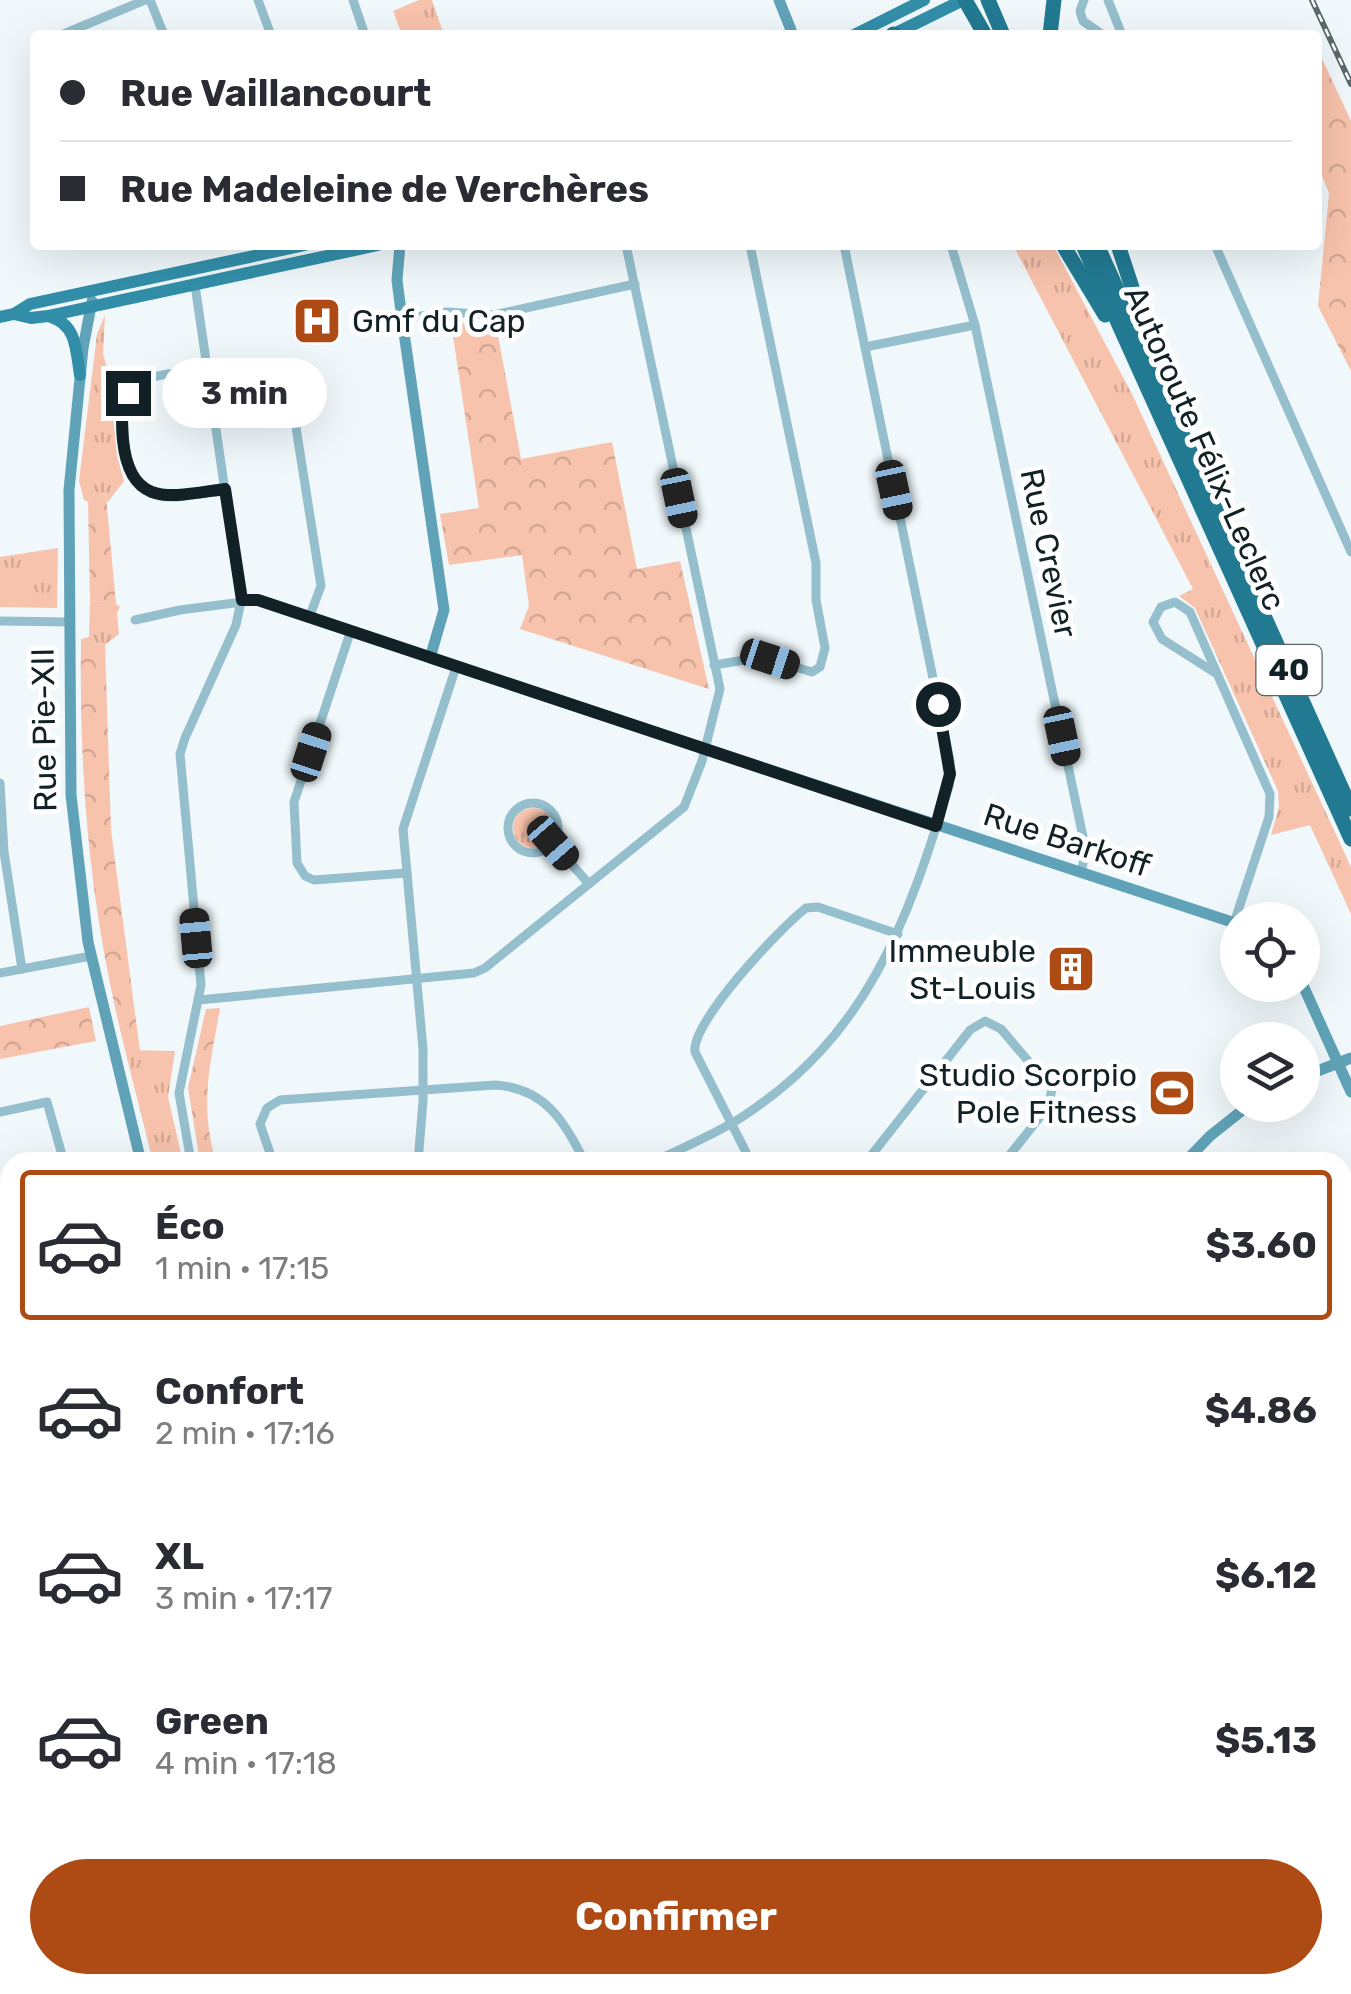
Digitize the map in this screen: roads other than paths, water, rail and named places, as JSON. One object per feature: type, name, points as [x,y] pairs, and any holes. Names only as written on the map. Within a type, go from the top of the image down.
[{"type":"highway","points":[[988,0],[1003,30]]},
{"type":"highway","points":[[997,0],[1005,30]]},
{"type":"highway","points":[[1051,30],[1054,0]]},
{"type":"highway","points":[[963,2],[983,30]]},
{"type":"highway","points":[[1066,250],[1139,370]]},
{"type":"highway","name":"Autoroute Félix-Leclerc","points":[[1085,250],[1351,838]]},
{"type":"highway","name":"Autoroute Félix-Leclerc","points":[[1099,250],[1351,808]]},
{"type":"highway","points":[[1120,250],[1168,403]]},
{"type":"main road","points":[[864,30],[924,0]]},
{"type":"main road","points":[[904,30],[963,2]]},
{"type":"main road","points":[[7,315],[48,316],[355,250]]},
{"type":"main road","points":[[7,315],[30,304],[245,252]]},
{"type":"main road","points":[[48,316],[63,321],[71,331],[80,375]]},
{"type":"street","points":[[73,30],[148,0],[162,30]]},
{"type":"street","points":[[258,0],[269,30]]},
{"type":"street","points":[[353,0],[363,30]]},
{"type":"street","points":[[779,0],[791,30]]},
{"type":"street","points":[[1084,0],[1082,20],[1096,30]]},
{"type":"street","points":[[1108,0],[1120,30]]},
{"type":"street","points":[[400,250],[397,280],[444,610],[430,658]]},
{"type":"street","points":[[200,1000],[461,976],[485,968],[678,815],[689,798],[720,695],[627,250]]},
{"type":"street","points":[[714,665],[762,657],[812,672],[820,668],[825,656],[816,600],[816,563],[751,250]]},
{"type":"street","points":[[674,1152],[731,1124],[774,1094],[826,1044],[868,991],[898,934],[949,786],[950,761],[845,250]]},
{"type":"street","name":"Rue Crevier","points":[[952,250],[975,325],[1086,851],[1081,872]]},
{"type":"street","points":[[1217,250],[1351,552]]},
{"type":"street","points":[[245,252],[249,273]]},
{"type":"street","points":[[188,1152],[179,1093],[200,1000],[180,754],[236,625],[242,600],[195,284]]},
{"type":"street","points":[[402,319],[446,312],[494,315],[634,284]]},
{"type":"street","name":"Rue Pie-XII","points":[[90,291],[92,306],[80,375],[69,490],[70,794],[91,956],[139,1152]]},
{"type":"street","points":[[865,347],[975,325]]},
{"type":"street","points":[[207,370],[148,379],[132,388],[122,411],[125,458],[135,480],[158,495],[225,489]]},
{"type":"street","points":[[261,396],[289,387],[321,586],[309,618]]},
{"type":"street","name":"Rue Barkoff","points":[[135,620],[258,600],[1220,918]]},
{"type":"street","points":[[1217,674],[1160,636],[1153,622],[1161,607],[1175,602],[1188,610],[1217,674],[1271,800],[1243,902]]},
{"type":"street","points":[[0,621],[69,622]]},
{"type":"street","points":[[350,632],[294,802],[297,863],[305,876],[314,880],[407,873]]},
{"type":"street","points":[[419,1152],[424,1090],[404,828],[456,667]]},
{"type":"street","points":[[0,783],[1,829],[22,969]]},
{"type":"street","points":[[532,803],[550,809],[558,823],[553,843],[539,853],[516,847],[508,832],[514,811],[532,803]]},
{"type":"street","points":[[553,843],[590,884]]},
{"type":"street","points":[[746,1152],[694,1046],[696,1035],[723,995],[806,908],[824,908],[898,934]]},
{"type":"street","points":[[0,973],[91,956]]},
{"type":"street","points":[[1312,1002],[1344,1060],[1351,1092]]},
{"type":"street","points":[[874,1152],[975,1025],[989,1022],[1001,1028],[1052,1089],[1048,1107],[1012,1152]]},
{"type":"street","points":[[1320,1069],[1344,1060]]},
{"type":"street","points":[[270,1152],[260,1124],[267,1108],[275,1102],[495,1085],[524,1090],[543,1100],[558,1114],[579,1152]]},
{"type":"street","points":[[0,1112],[48,1102],[61,1152]]},
{"type":"street","points":[[1195,1152],[1227,1122]]},
{"type":"railway","points":[[1312,0],[1351,84]]},
{"type":"place","name":"Gmf du Cap","points":[[317,321]]},
{"type":"place","name":"Immeuble St-Louis","points":[[1071,969]]},
{"type":"place","name":"Studio Scorpio Pole Fitness","points":[[1172,1093]]}]
